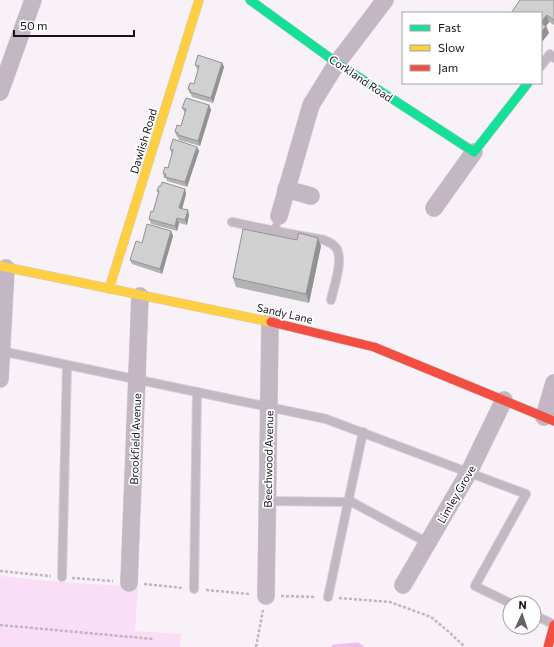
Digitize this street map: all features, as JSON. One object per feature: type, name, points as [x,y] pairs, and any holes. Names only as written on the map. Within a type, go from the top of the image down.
[{"type":"street","points":[[0,92],[33,0]]},
{"type":"street","name":"Dawlish Road","points":[[109,289],[199,0]]},
{"type":"street","name":"Corkland Road","points":[[250,0],[337,62],[474,152]]},
{"type":"street","points":[[277,223],[311,105],[337,62],[385,0]]},
{"type":"street","points":[[434,208],[474,152],[527,84]]},
{"type":"street","points":[[286,189],[311,196]]},
{"type":"street","points":[[0,379],[3,267]]},
{"type":"street","name":"Sandy Lane","points":[[3,267],[270,322],[374,347],[549,419]]},
{"type":"street","name":"Brookfield Avenue","points":[[129,583],[140,296]]},
{"type":"street","name":"Beechwood Avenue","points":[[266,596],[270,322]]},
{"type":"street","points":[[549,419],[554,383]]},
{"type":"street","name":"Limley Grove","points":[[403,585],[469,472],[504,400]]},
{"type":"street","points":[[548,647],[554,625]]},
{"type":"lane","points":[[542,65],[550,54],[554,58]]},
{"type":"lane","points":[[232,222],[277,223],[331,243],[336,248],[339,257],[331,300]]},
{"type":"lane","points":[[0,351],[326,419],[526,494],[475,586],[502,599]]},
{"type":"lane","points":[[62,577],[67,365]]},
{"type":"lane","points":[[194,589],[197,392]]},
{"type":"lane","points":[[328,597],[364,432]]},
{"type":"lane","points":[[267,501],[348,501],[428,543]]},
{"type":"lane","points":[[542,619],[554,625]]},
{"type":"path","points":[[0,571],[266,596],[328,597],[390,602],[431,617],[465,647]]},
{"type":"path","points":[[256,647],[266,596]]},
{"type":"path","points":[[0,625],[153,639]]},
{"type":"shaded area","points":[[0,576],[138,587],[135,631],[181,634],[180,647],[0,647]]},
{"type":"building","points":[[520,0],[554,0],[554,20],[547,15],[542,21],[542,12],[512,12]]},
{"type":"building","points":[[542,24],[546,26],[542,32]]},
{"type":"building","points":[[198,55],[222,63],[211,98],[190,92],[191,90],[188,89],[190,83],[194,84],[199,66],[195,65]]},
{"type":"building","points":[[186,98],[209,105],[198,141],[178,135],[178,133],[175,132],[177,125],[181,126],[186,109],[182,108]]},
{"type":"building","points":[[173,139],[197,147],[185,182],[165,177],[166,174],[163,173],[165,167],[168,168],[173,150],[170,149]]},
{"type":"building","points":[[162,182],[185,189],[179,208],[188,210],[185,220],[177,218],[175,226],[149,219],[151,211],[153,212],[159,191],[157,191]]},
{"type":"building","points":[[147,224],[171,231],[160,269],[130,260],[136,241],[142,243]]},
{"type":"building","points":[[243,229],[297,240],[299,233],[318,238],[306,294],[233,278]]},
{"type":"waterway","points":[[334,647],[357,645],[361,647]]},
{"type":"traffic: fast","points":[[250,0],[337,63],[474,152],[527,84]]},
{"type":"traffic: slow","points":[[109,289],[199,0]]},
{"type":"traffic: slow","points":[[0,266],[271,322]]},
{"type":"traffic: jam","points":[[271,322],[374,347],[554,421]]},
{"type":"traffic: jam","points":[[548,647],[554,625]]}]
